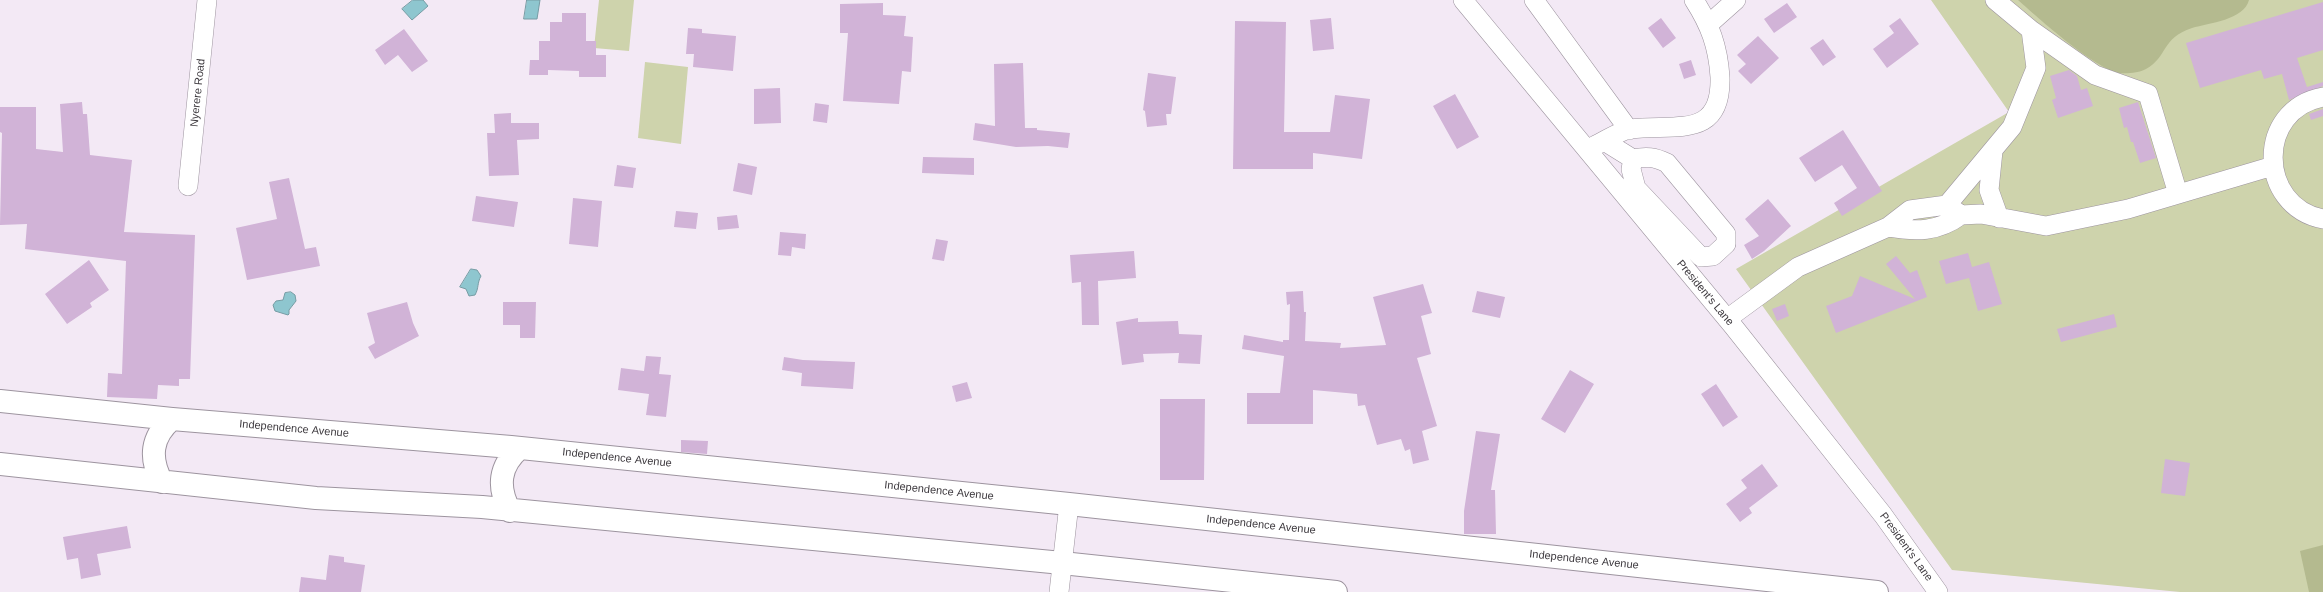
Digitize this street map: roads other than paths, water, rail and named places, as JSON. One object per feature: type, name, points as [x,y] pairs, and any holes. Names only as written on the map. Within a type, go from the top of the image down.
[{"type":"main road","name":"Independence Avenue","points":[[0,401],[143,416],[491,445],[1069,504],[1877,592]]},
{"type":"main road","points":[[133,479],[149,460],[152,449],[152,437],[143,416]]},
{"type":"main road","points":[[162,482],[153,459],[153,448],[163,426],[172,418]]},
{"type":"main road","points":[[482,507],[497,489],[500,478],[500,466],[491,445]]},
{"type":"main road","points":[[510,511],[504,500],[501,477],[512,455],[520,448]]},
{"type":"main road","points":[[0,464],[316,498],[482,507],[510,511],[1062,563],[1336,592]]},
{"type":"street","name":"Nyerere Road","points":[[188,186],[207,0]]},
{"type":"street","name":"President's Lane","points":[[1463,0],[1727,319],[1883,515],[1938,592]]},
{"type":"street","points":[[1534,0],[1629,130]]},
{"type":"street","points":[[1586,150],[1629,130],[1694,125],[1710,117],[1718,105],[1720,86],[1719,62],[1709,24],[1694,0]]},
{"type":"street","points":[[1709,24],[1736,0]]},
{"type":"street","points":[[1995,0],[2031,30],[2095,75],[2148,94],[2178,194]]},
{"type":"street","points":[[1954,210],[1993,151],[2012,127],[2036,68],[2031,30]]},
{"type":"street","points":[[2323,98],[2306,103],[2287,119],[2275,141],[2273,166],[2280,188],[2287,198],[2306,214],[2323,219]]},
{"type":"street","points":[[1604,141],[1633,159],[1645,157],[1657,158],[1667,163],[1726,234],[1726,244],[1713,256],[1701,257],[1636,188],[1632,178],[1633,159]]},
{"type":"street","points":[[1993,151],[1989,190],[1999,218]]},
{"type":"street","points":[[1727,319],[1798,267],[1888,227],[1910,210],[1954,210],[2046,226],[2128,209],[2273,166]]},
{"type":"street","points":[[1059,592],[1069,504]]},
{"type":"water","points":[[413,0],[423,0],[428,6],[412,20],[402,9]]},
{"type":"water","points":[[527,0],[540,0],[537,19],[524,19]]},
{"type":"water","points":[[471,269],[477,270],[481,276],[475,295],[469,296],[466,289],[460,287]]},
{"type":"water","points":[[291,292],[295,295],[296,301],[289,310],[289,314],[275,311],[273,305],[276,301],[283,300],[285,293]]}]
